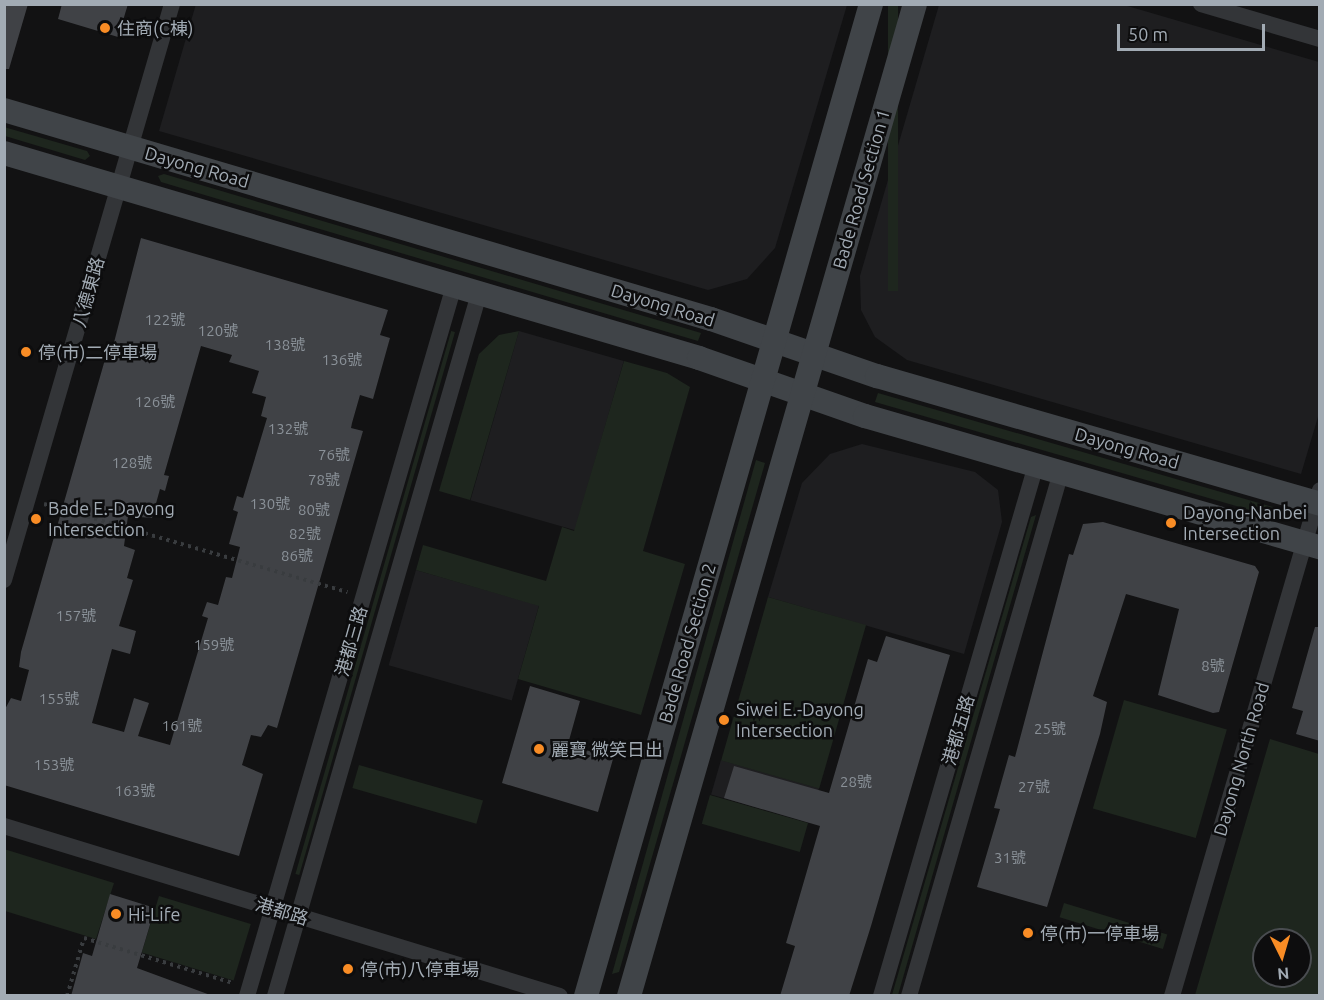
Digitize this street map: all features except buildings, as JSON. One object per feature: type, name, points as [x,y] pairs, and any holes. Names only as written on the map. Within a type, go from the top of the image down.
[{"type":"street","name":"八德東路","points":[[4,580],[172,4]]},
{"type":"street","points":[[768,360],[872,4]]},
{"type":"street","name":"Bade Road Section 1","points":[[807,374],[915,4]]},
{"type":"street","points":[[1202,4],[1320,39]]},
{"type":"street","name":"Dayong Road","points":[[4,110],[131,147],[768,360],[1036,465],[1061,472],[1315,518]]},
{"type":"street","name":"Dayong Road","points":[[4,153],[479,294],[768,360],[807,374],[1315,518]]},
{"type":"street","name":"港都三路","points":[[242,990],[273,908],[454,286]]},
{"type":"street","name":"港都三路","points":[[275,996],[479,294]]},
{"type":"street","name":"Bade Road Section 2","points":[[586,996],[768,360]]},
{"type":"street","points":[[629,996],[807,374]]},
{"type":"street","name":"港都五路","points":[[881,996],[1036,465]]},
{"type":"street","name":"港都五路","points":[[909,996],[1061,472]]},
{"type":"street","name":"Dayong North Road","points":[[1172,996],[1315,518]]},
{"type":"street","name":"港都路","points":[[4,826],[560,996]]},
{"type":"path","points":[[44,504],[351,593]]},
{"type":"path","points":[[67,996],[84,938],[242,990]]},
{"type":"shaded area","points":[[196,4],[847,5],[775,248],[747,279],[708,290],[159,131]]},
{"type":"shaded area","points":[[888,5],[898,5],[898,291],[888,291]]},
{"type":"shaded area","points":[[939,5],[1124,5],[1319,62],[1320,410],[1301,474],[907,360],[875,337],[861,310],[860,276]]},
{"type":"shaded area","points":[[4,127],[87,151],[90,156],[85,160],[5,136]]},
{"type":"shaded area","points":[[164,174],[701,333],[698,341],[161,182],[158,176]]},
{"type":"shaded area","points":[[451,331],[455,332],[299,875],[295,874]]},
{"type":"shaded area","points":[[519,331],[624,361],[575,530],[470,500]]},
{"type":"shaded area","points":[[519,331],[470,500],[439,491],[479,354],[499,335]]},
{"type":"shaded area","points":[[624,361],[667,373],[690,387],[643,551],[685,564],[641,715],[518,679],[539,606],[416,570],[423,545],[546,581],[562,527],[574,531]]},
{"type":"shaded area","points":[[878,393],[1273,507],[1276,512],[1271,516],[875,402]]},
{"type":"shaded area","points":[[862,444],[975,472],[998,490],[1002,522],[964,654],[768,597],[802,483],[830,454]]},
{"type":"shaded area","points":[[756,460],[765,463],[619,972],[612,974]]},
{"type":"shaded area","points":[[1036,515],[898,995],[892,995],[1031,517]]},
{"type":"shaded area","points":[[416,570],[539,605],[512,700],[389,665]]},
{"type":"shaded area","points":[[768,597],[866,625],[819,789],[721,760]]},
{"type":"shaded area","points":[[1124,700],[1227,729],[1196,838],[1093,809]]},
{"type":"shaded area","points":[[1270,739],[1319,754],[1319,995],[1195,995]]},
{"type":"shaded area","points":[[721,760],[819,788],[809,823],[711,795]]},
{"type":"shaded area","points":[[359,765],[483,801],[476,824],[352,788]]},
{"type":"shaded area","points":[[710,795],[808,823],[800,852],[702,824]]},
{"type":"shaded area","points":[[4,849],[114,883],[96,939],[5,911]]},
{"type":"shaded area","points":[[159,896],[251,924],[234,980],[142,952]]},
{"type":"shaded area","points":[[1064,903],[1167,935],[1163,949],[1060,917]]},
{"type":"place","name":"住商(C棟)","points":[[105,28]]},
{"type":"place","name":"停(市)二停車場","points":[[26,352]]},
{"type":"place","name":"Bade E.-Dayong Intersection","points":[[36,519]]},
{"type":"place","name":"Dayong-Nanbei Intersection","points":[[1171,523]]},
{"type":"place","name":"Siwei E.-Dayong Intersection","points":[[724,720]]},
{"type":"place","name":"麗寶 微笑日出","points":[[539,749]]},
{"type":"place","name":"Hi-Life","points":[[116,914]]},
{"type":"place","name":"停(市)一停車場","points":[[1028,933]]},
{"type":"place","name":"停(市)八停車場","points":[[348,969]]}]
